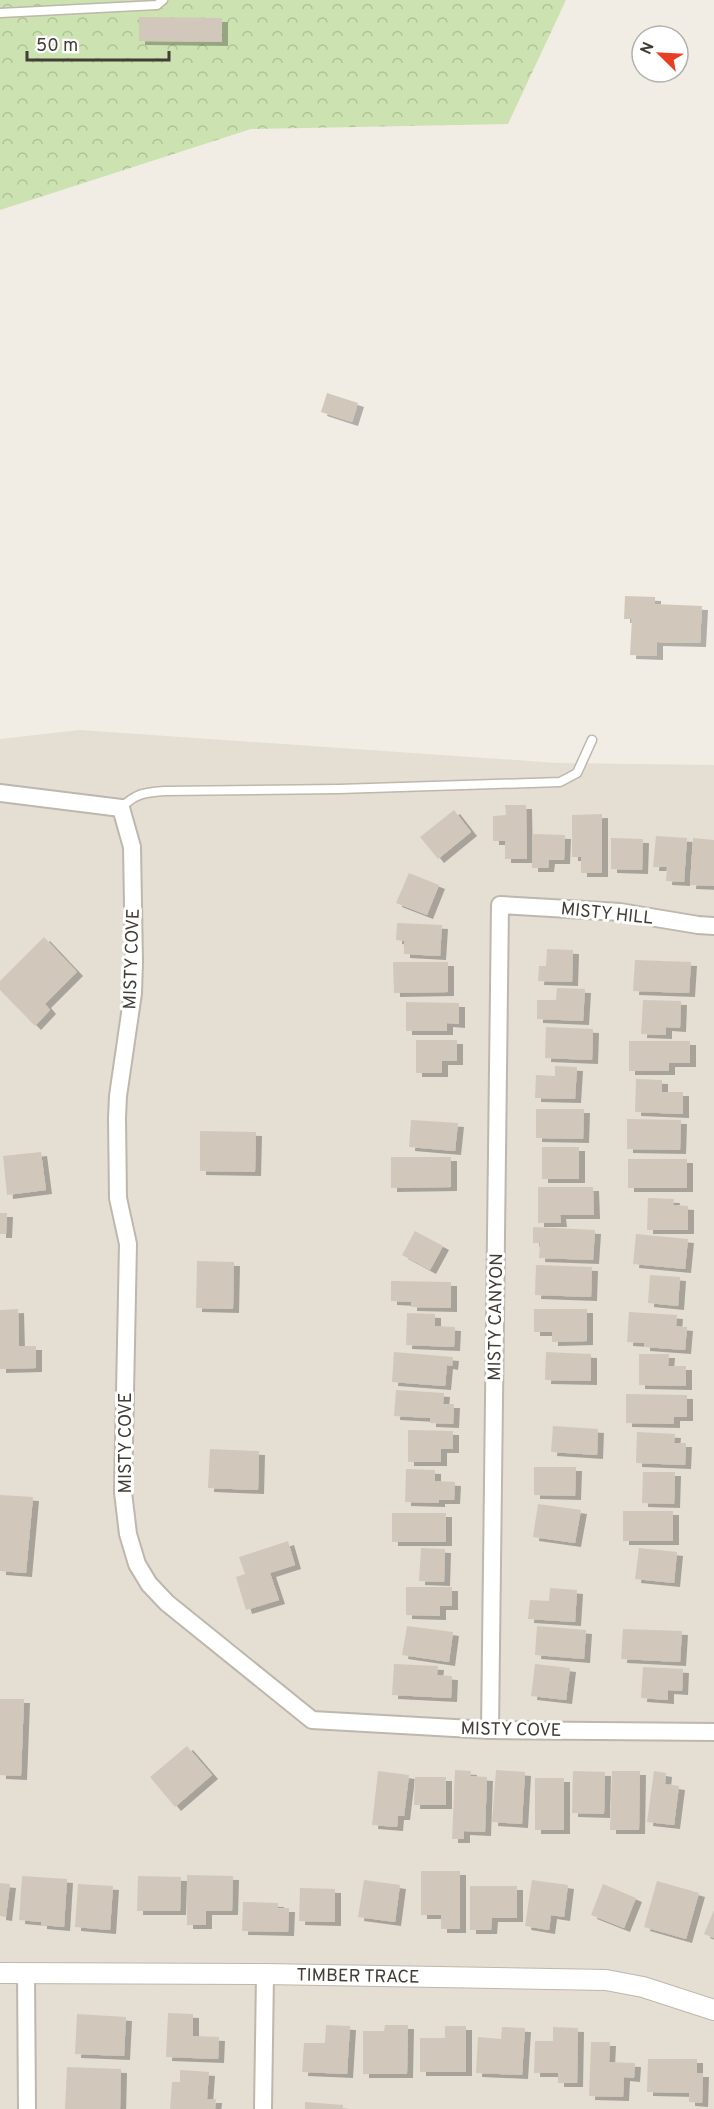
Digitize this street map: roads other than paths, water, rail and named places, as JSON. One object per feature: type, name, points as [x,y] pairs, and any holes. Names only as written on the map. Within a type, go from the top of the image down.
[{"type":"street","points":[[0,793],[121,808]]},
{"type":"street","name":"MISTY COVE","points":[[121,808],[132,847],[134,962],[134,993],[118,1096],[117,1118],[118,1198],[128,1244],[123,1492],[128,1534],[136,1564],[149,1584],[167,1603],[312,1720],[490,1730],[714,1732]]},
{"type":"street","name":"MISTY CANYON","points":[[490,1730],[500,905]]},
{"type":"street","name":"MISTY HILL","points":[[500,905],[620,912],[714,926]]},
{"type":"street","points":[[26,1973],[27,2109]]},
{"type":"street","name":"TIMBER TRACE","points":[[0,1974],[265,1974],[606,1980],[643,1987],[714,2010]]},
{"type":"street","points":[[263,2109],[265,1974]]},
{"type":"lane","points":[[0,13],[129,3],[157,4],[163,0]]},
{"type":"lane","points":[[121,808],[139,794],[164,791],[339,789],[560,782],[577,773],[592,740]]}]
